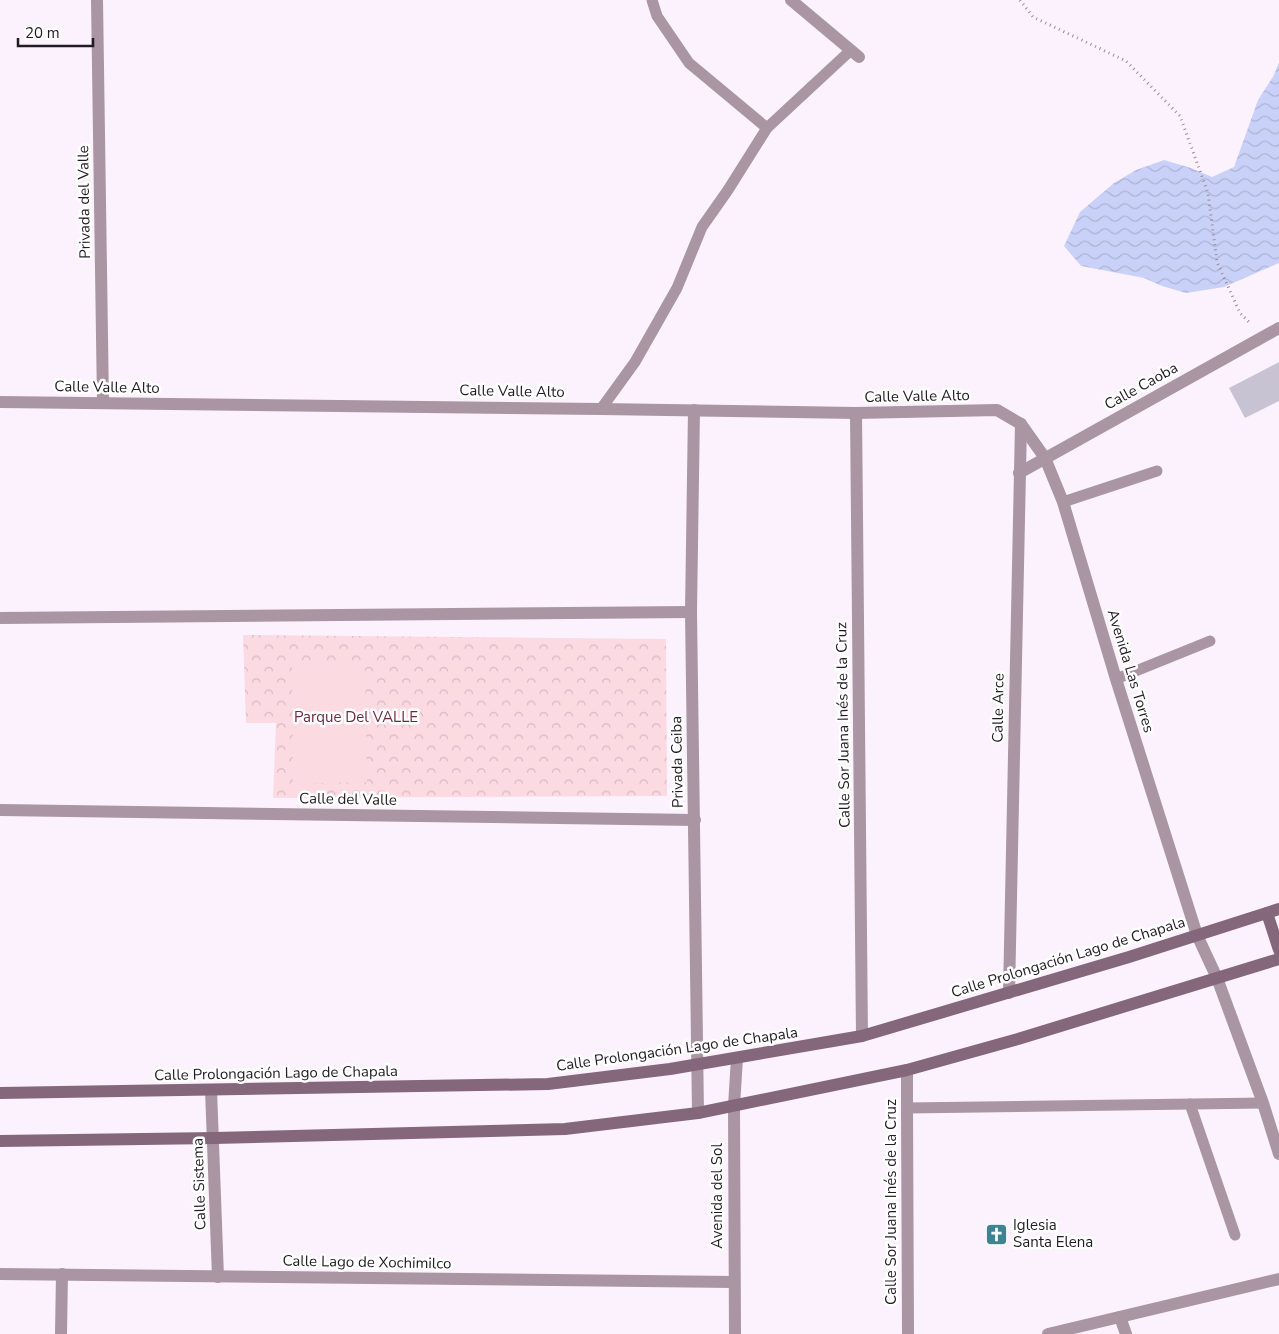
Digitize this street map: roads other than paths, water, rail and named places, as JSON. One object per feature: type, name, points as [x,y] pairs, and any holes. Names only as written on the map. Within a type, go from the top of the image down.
[{"type":"main road","name":"Calle Prolongación Lago de Chapala","points":[[0,1093],[548,1084],[670,1070],[862,1036],[1129,958],[1273,911]]},
{"type":"main road","points":[[1273,911],[1279,950]]},
{"type":"main road","points":[[0,1141],[214,1138],[565,1129],[698,1113],[908,1070],[1018,1039],[1279,958]]},
{"type":"street","name":"Privada del Valle","points":[[97,0],[103,403]]},
{"type":"street","points":[[791,0],[855,54]]},
{"type":"street","name":"Calle Caoba","points":[[1019,473],[1279,328]]},
{"type":"street","name":"Calle Valle Alto","points":[[0,402],[694,410],[856,414],[997,410],[1021,424]]},
{"type":"street","name":"Privada Ceiba","points":[[694,410],[691,612],[698,1113]]},
{"type":"street","name":"Calle Sor Juana Inés de la Cruz","points":[[856,414],[862,1036]]},
{"type":"street","name":"Avenida Las Torres","points":[[1021,424],[1045,458],[1063,502],[1116,679],[1197,935],[1216,978],[1263,1103],[1279,1154]]},
{"type":"street","name":"Calle Arce","points":[[1008,993],[1021,424]]},
{"type":"street","points":[[0,618],[691,612]]},
{"type":"street","name":"Calle del Valle","points":[[0,810],[695,820]]},
{"type":"street","name":"Avenida del Sol","points":[[735,1334],[734,1106],[737,1058]]},
{"type":"street","name":"Calle Sor Juana Inés de la Cruz","points":[[908,1070],[906,1108],[908,1334]]},
{"type":"street","name":"Calle Sistema","points":[[211,1090],[218,1277]]},
{"type":"street","name":"Calle Lago de Xochimilco","points":[[0,1274],[734,1282]]},
{"type":"street","points":[[61,1334],[62,1274]]},
{"type":"street","points":[[1048,1334],[1279,1279]]},
{"type":"street","points":[[1120,1317],[1126,1334]]},
{"type":"lane","points":[[652,0],[657,16],[689,62],[766,128]]},
{"type":"lane","points":[[601,409],[635,362],[677,288],[702,227],[728,190],[766,128],[855,54]]},
{"type":"lane","points":[[1063,502],[1158,471]]},
{"type":"lane","points":[[1116,679],[1210,641]]},
{"type":"lane","points":[[906,1108],[1263,1103]]},
{"type":"lane","points":[[1190,1104],[1235,1235]]},
{"type":"water","points":[[1279,62],[1279,263],[1224,287],[1186,293],[1144,278],[1081,266],[1064,246],[1080,212],[1114,183],[1136,170],[1164,160],[1212,177],[1234,167],[1258,100],[1274,75]]},
{"type":"place","name":"Iglesia Santa Elena","points":[[997,1234]]},
{"type":"park label","name":"Parque Del VALLE","points":[[356,717]]}]
